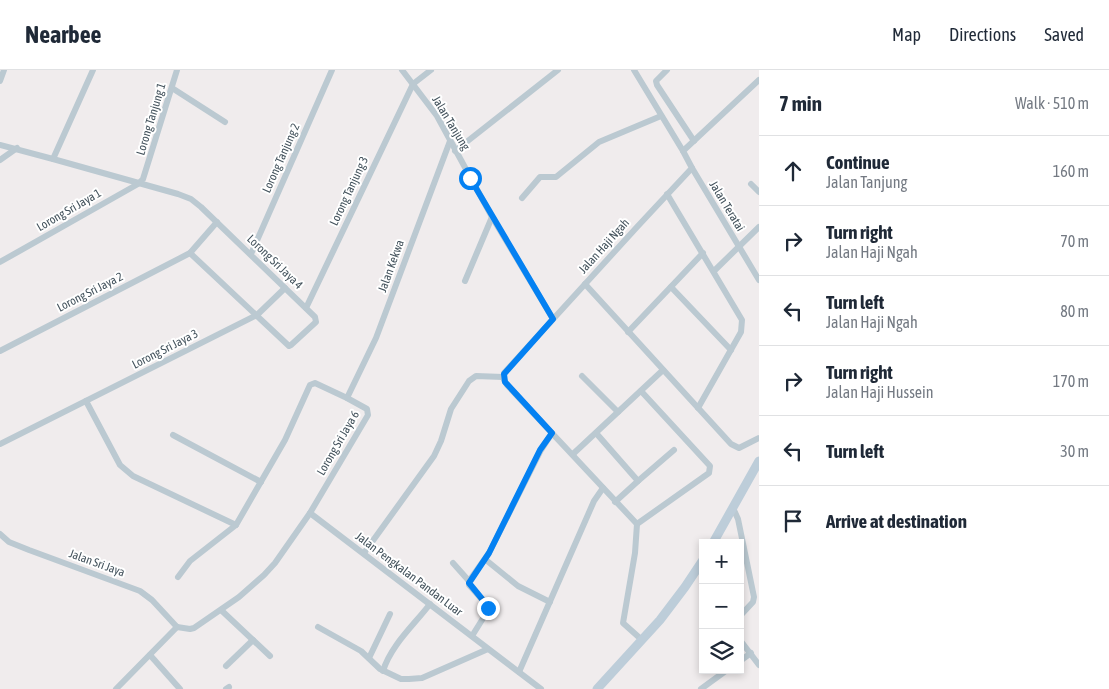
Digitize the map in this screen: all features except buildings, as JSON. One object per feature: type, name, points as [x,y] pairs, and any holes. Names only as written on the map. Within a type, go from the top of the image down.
[{"type":"main road","points":[[715,539],[759,461]]},
{"type":"main road","points":[[597,689],[676,599],[699,566]]},
{"type":"street","points":[[0,81],[4,70]]},
{"type":"street","points":[[53,158],[94,70]]},
{"type":"street","name":"Lorong Tanjung 1","points":[[146,174],[177,70]]},
{"type":"street","name":"Lorong Tanjung 2","points":[[251,254],[332,70]]},
{"type":"street","name":"Jalan Tanjung","points":[[402,70],[437,116],[492,217],[553,319]]},
{"type":"street","points":[[413,84],[431,70]]},
{"type":"street","points":[[455,151],[558,70]]},
{"type":"street","points":[[634,70],[692,168]]},
{"type":"street","points":[[667,70],[656,81],[657,85],[694,142]]},
{"type":"street","points":[[682,151],[759,81]]},
{"type":"street","name":"Lorong Tanjung 3","points":[[306,308],[413,84]]},
{"type":"street","points":[[172,88],[225,122]]},
{"type":"street","points":[[522,198],[540,177],[556,177],[599,142],[661,116]]},
{"type":"street","name":"Jalan Kekwa","points":[[348,398],[376,338],[450,140]]},
{"type":"street","name":"Lorong Sri Jaya 4","points":[[0,145],[53,158],[186,197],[196,203],[316,317],[316,322],[289,346],[257,315]]},
{"type":"street","points":[[0,160],[17,148]]},
{"type":"street","name":"Jalan Haji Ngah","points":[[503,377],[506,370],[692,168]]},
{"type":"street","name":"Jalan Teratai","points":[[692,168],[759,280]]},
{"type":"street","name":"Lorong Sri Jaya 1","points":[[0,262],[138,184],[146,174]]},
{"type":"street","points":[[750,184],[759,192]]},
{"type":"street","points":[[668,194],[742,320],[741,332],[698,408]]},
{"type":"street","points":[[465,281],[492,217]]},
{"type":"street","points":[[217,222],[190,253],[257,315]]},
{"type":"street","points":[[714,271],[759,227]]},
{"type":"street","name":"Lorong Sri Jaya 2","points":[[0,351],[190,253]]},
{"type":"street","points":[[628,332],[703,253]]},
{"type":"street","points":[[585,284],[731,444],[739,448],[759,438]]},
{"type":"street","points":[[671,287],[731,350]]},
{"type":"street","name":"Lorong Sri Jaya 3","points":[[0,444],[257,315],[285,288]]},
{"type":"street","points":[[572,454],[663,370]]},
{"type":"street","points":[[582,376],[618,412]]},
{"type":"street","points":[[364,553],[434,456],[451,409],[468,381],[473,377],[503,377],[548,438],[572,454],[600,493],[616,502],[637,524],[635,553],[623,623],[640,642]]},
{"type":"street","name":"Lorong Sri Jaya 6","points":[[177,627],[194,628],[239,597],[264,574],[285,549],[310,513],[368,415],[368,411],[348,398],[315,383],[310,384],[291,429],[236,525],[190,561],[178,577]]},
{"type":"street","points":[[637,524],[709,473],[710,469],[710,466],[641,391]]},
{"type":"street","points":[[86,401],[120,465],[126,472],[236,525]]},
{"type":"street","points":[[596,433],[638,481]]},
{"type":"street","points":[[173,435],[261,482]]},
{"type":"street","points":[[470,581],[486,560],[548,438]]},
{"type":"street","points":[[616,502],[674,450]]},
{"type":"street","points":[[519,672],[600,493]]},
{"type":"street","points":[[733,508],[738,519],[757,600],[744,612]]},
{"type":"street","name":"Jalan Pengkalan Pandan Luar","points":[[310,513],[541,689]]},
{"type":"street","name":"Jalan Sri Jaya","points":[[0,534],[9,542],[140,591],[152,600],[177,627]]},
{"type":"street","points":[[486,560],[518,586],[550,602]]},
{"type":"street","points":[[454,563],[470,581],[469,585],[488,608],[472,636]]},
{"type":"street","points":[[383,671],[387,660],[396,647],[430,604]]},
{"type":"street","points":[[221,610],[270,656]]},
{"type":"street","points":[[369,658],[390,614]]},
{"type":"street","points":[[116,689],[177,627]]},
{"type":"street","points":[[318,627],[360,651],[383,671],[409,680],[422,678],[488,649]]},
{"type":"street","points":[[226,666],[254,640]]},
{"type":"street","points":[[744,646],[759,665]]},
{"type":"street","points":[[150,654],[180,689]]},
{"type":"street","points":[[744,658],[750,654]]},
{"type":"street","points":[[701,689],[722,674]]},
{"type":"route","points":[[470,178],[553,319],[506,370],[503,377],[505,382],[552,433],[540,450],[486,560],[469,583],[488,608]]}]
